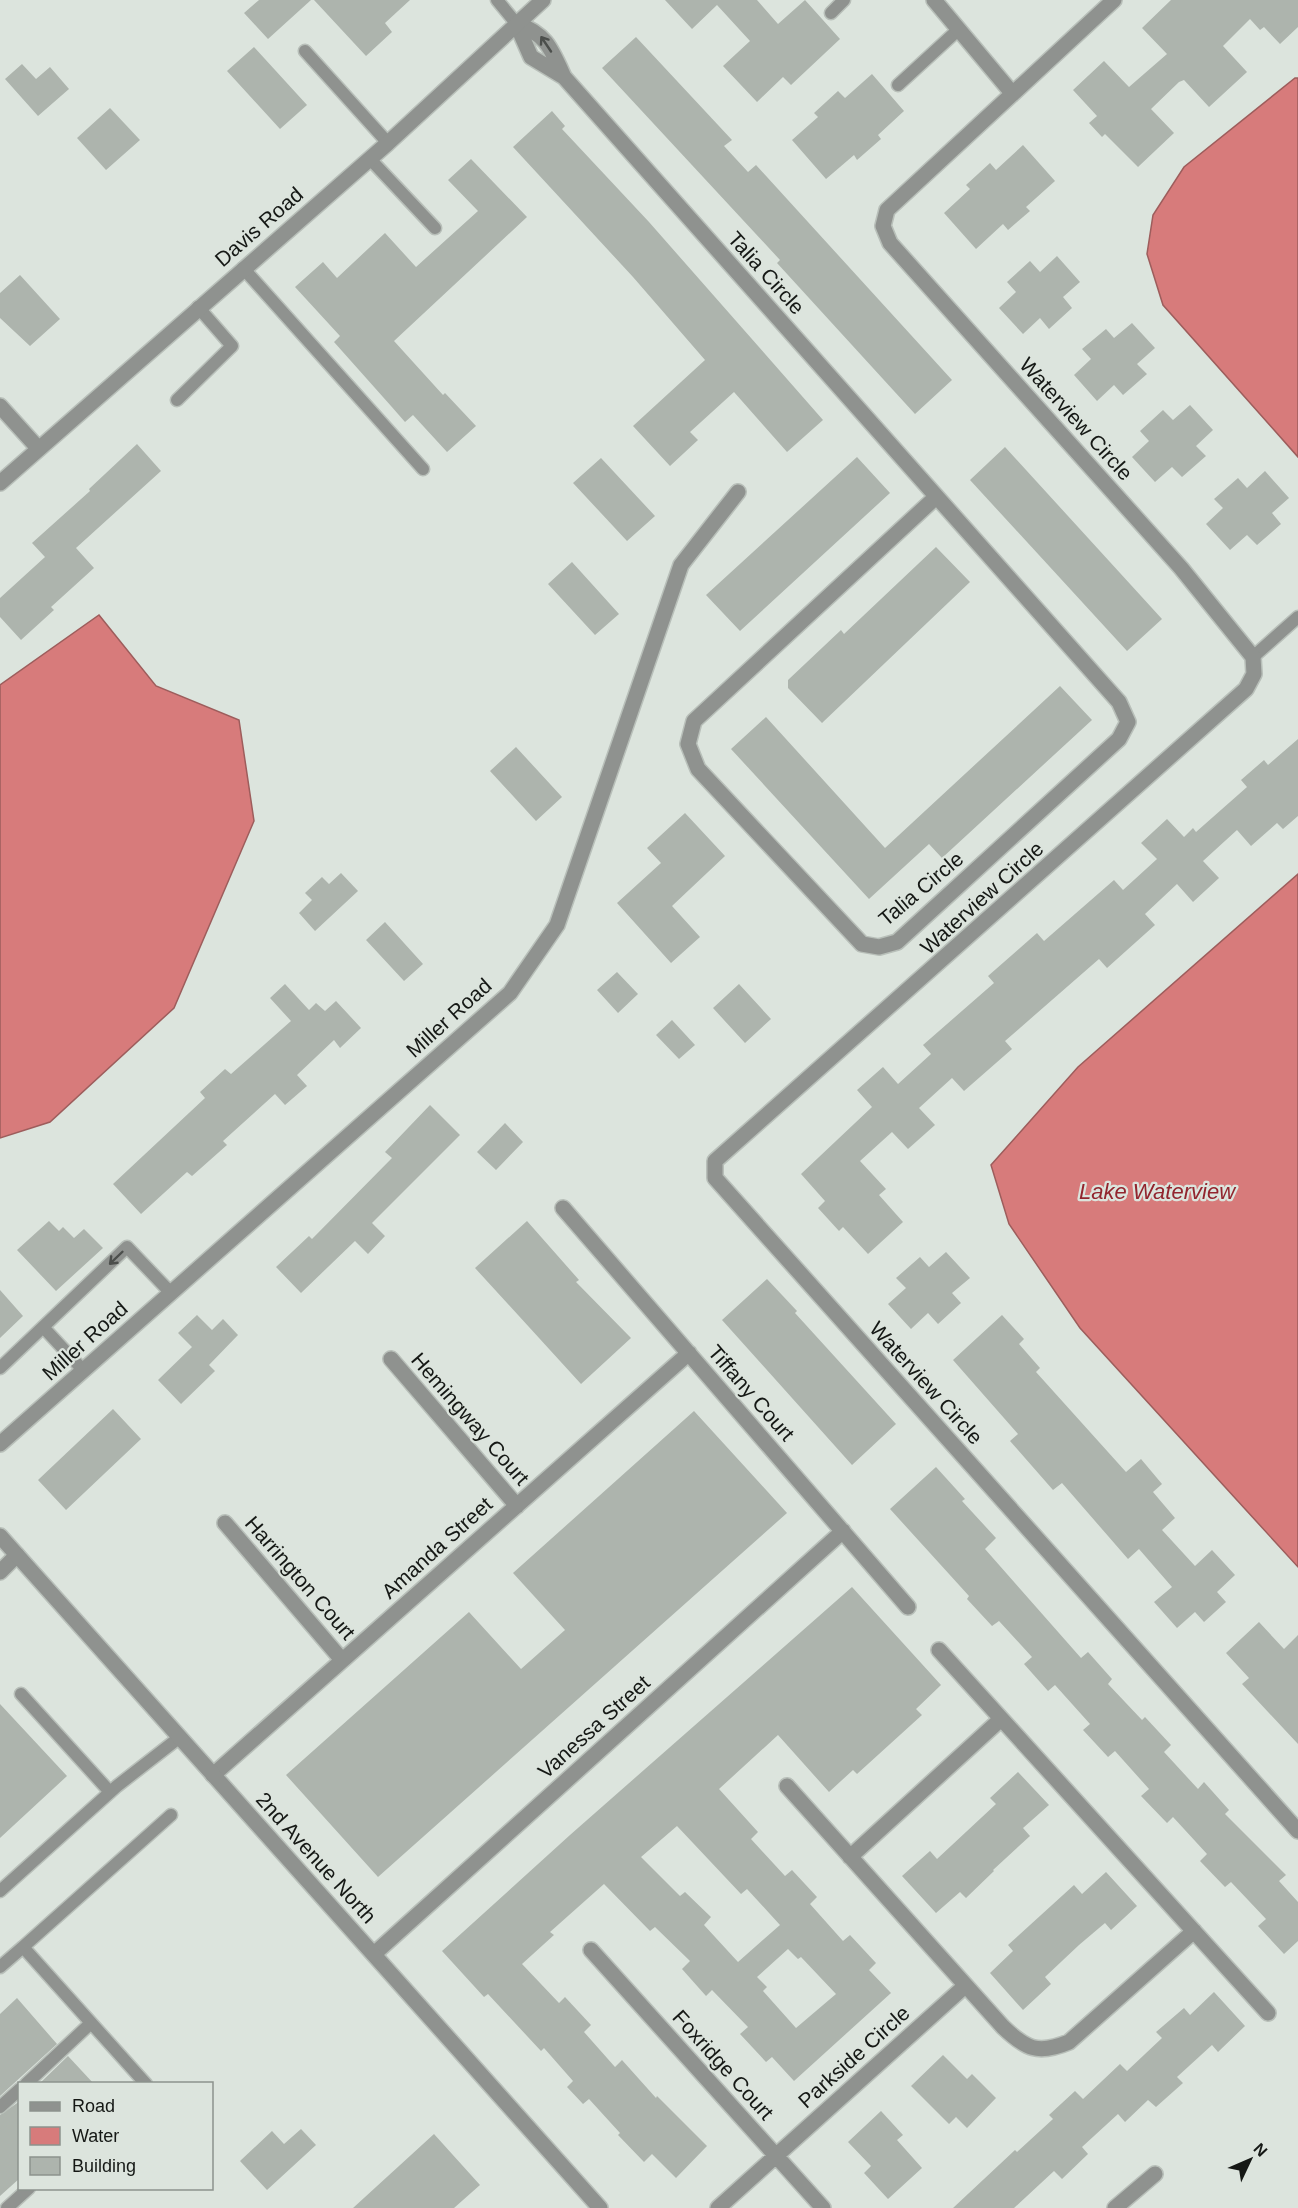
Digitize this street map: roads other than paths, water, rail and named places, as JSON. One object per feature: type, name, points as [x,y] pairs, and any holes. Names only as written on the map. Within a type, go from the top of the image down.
[{"type":"street","name":"Davis Road","points":[[0,483],[388,143],[543,0]]},
{"type":"street","points":[[934,0],[1012,93]]},
{"type":"street","name":"Waterview Circle","points":[[1114,0],[887,210],[883,226],[890,243],[1181,568],[1253,657],[1254,674],[1246,689],[715,1161],[716,1178],[1298,1831]]},
{"type":"street","name":"Talia Circle","points":[[516,23],[531,57],[564,77],[1119,702],[1128,722],[1119,739],[897,942],[879,947],[862,944],[698,770],[688,744],[694,721],[936,497]]},
{"type":"street","points":[[0,406],[38,448]]},
{"type":"street","name":"Miller Road","points":[[0,1444],[510,993],[556,925],[681,565],[738,492]]},
{"type":"street","name":"Tiffany Court","points":[[562,1208],[909,1607]]},
{"type":"street","name":"Amanda Street","points":[[213,1775],[689,1353]]},
{"type":"street","name":"Hemingway Court","points":[[391,1359],[517,1506]]},
{"type":"street","name":"Harrington Court","points":[[225,1523],[342,1660]]},
{"type":"street","name":"Vanessa Street","points":[[374,1954],[843,1531]]},
{"type":"street","name":"2nd Avenue North","points":[[0,1536],[600,2208]]},
{"type":"street","points":[[0,1572],[17,1555]]},
{"type":"street","points":[[939,1650],[1268,2013]]},
{"type":"street","points":[[850,1857],[1001,1719]]},
{"type":"street","points":[[787,1786],[965,1986],[1019,2042],[1034,2049],[1051,2049],[1069,2042],[1194,1931]]},
{"type":"street","name":"Foxridge Court","points":[[591,1950],[823,2208]]},
{"type":"street","name":"Parkside Circle","points":[[718,2208],[965,1986]]},
{"type":"street","points":[[1115,2208],[1155,2174]]},
{"type":"lane","points":[[496,0],[516,23]]},
{"type":"lane","points":[[831,13],[844,0]]},
{"type":"lane","points":[[898,85],[959,29]]},
{"type":"lane","points":[[306,51],[388,143]]},
{"type":"lane","points":[[370,159],[435,228]]},
{"type":"lane","points":[[243,268],[423,469]]},
{"type":"lane","points":[[177,400],[232,346],[198,308]]},
{"type":"lane","points":[[1253,657],[1298,617]]},
{"type":"lane","points":[[0,1368],[127,1247],[171,1293]]},
{"type":"lane","points":[[44,1327],[83,1370]]},
{"type":"lane","points":[[21,1694],[110,1792]]},
{"type":"lane","points":[[0,1891],[110,1792],[180,1737]]},
{"type":"lane","points":[[0,1967],[171,1815]]},
{"type":"lane","points":[[23,1947],[144,2082]]},
{"type":"lane","points":[[28,2082],[91,2023]]},
{"type":"lane","points":[[0,2107],[18,2091]]},
{"type":"lane","points":[[7,2208],[27,2190]]},
{"type":"water","points":[[1295,78],[1298,78],[1298,457],[1163,305],[1147,254],[1153,215],[1184,167]]},
{"type":"water","points":[[99,615],[156,686],[239,720],[254,821],[174,1008],[50,1122],[0,1138],[0,685]]},
{"type":"water","name":"Lake Waterview","points":[[1298,874],[1298,1567],[1080,1328],[1009,1224],[991,1165],[1078,1067]]}]
